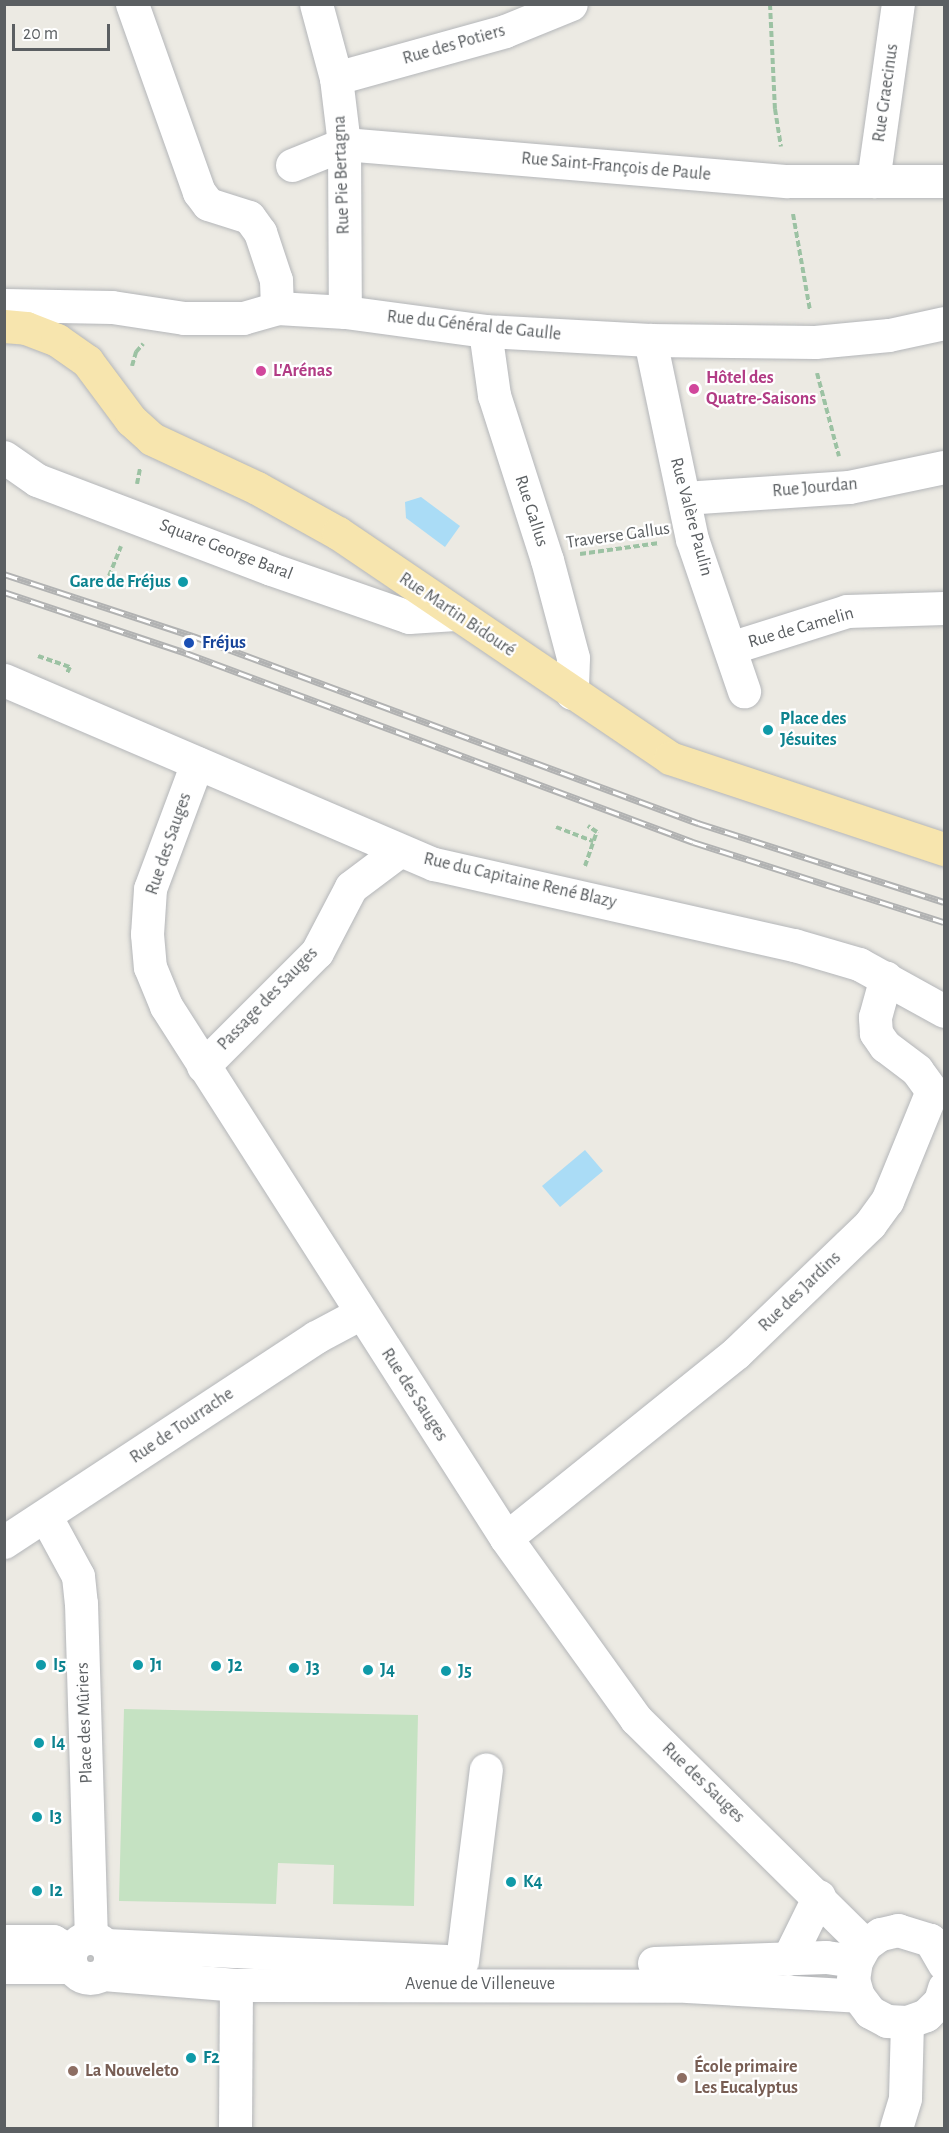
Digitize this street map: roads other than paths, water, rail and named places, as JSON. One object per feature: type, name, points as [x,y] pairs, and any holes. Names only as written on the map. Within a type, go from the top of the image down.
[{"type":"main road","name":"Rue Martin Bidouré","points":[[12,319],[57,340],[87,361],[131,420],[152,439],[257,488],[338,532],[455,614],[670,758],[945,849]]},
{"type":"street","points":[[132,4],[199,192],[208,204],[249,217],[260,232],[276,279],[277,308]]},
{"type":"street","name":"Rue Pie Bertagna","points":[[316,4],[336,78],[344,144],[345,312]]},
{"type":"street","name":"Rue des Potiers","points":[[336,78],[505,31],[571,4]]},
{"type":"street","name":"Rue Graecinus","points":[[873,181],[898,4]]},
{"type":"street","name":"Rue Saint-François de Paule","points":[[292,165],[344,144],[787,181],[945,181]]},
{"type":"street","name":"Rue du Général de Gaulle","points":[[12,319],[114,326],[184,318],[243,318],[277,308],[345,312],[484,331],[650,340],[816,342],[890,335],[945,323]]},
{"type":"street","name":"Rue Gallus","points":[[484,331],[494,395],[547,560],[573,658],[572,693]]},
{"type":"street","name":"Rue Valère Paulin","points":[[650,340],[692,539],[744,691]]},
{"type":"street","name":"Square George Baral","points":[[4,457],[37,480],[281,573],[409,617],[455,614]]},
{"type":"street","name":"Rue Jourdan","points":[[684,498],[849,487],[945,467]]},
{"type":"street","name":"Rue de Camelin","points":[[730,648],[847,610],[945,608]]},
{"type":"street","name":"Rue du Capitaine René Blazy","points":[[4,680],[399,851],[434,864],[794,945],[859,964],[886,976],[945,1011]]},
{"type":"street","name":"Rue des Sauges","points":[[196,763],[150,889],[147,934],[150,967],[166,1006],[506,1538],[636,1719],[819,1896],[861,1953]]},
{"type":"street","name":"Passage des Sauges","points":[[203,1066],[317,952],[351,887],[399,851]]},
{"type":"street","name":"Rue des Jardins","points":[[506,1538],[736,1353],[870,1224],[900,1177],[932,1091],[917,1070],[885,1046],[876,1033],[875,1017],[886,976]]},
{"type":"street","name":"Rue de Tourrache","points":[[4,1542],[46,1517],[316,1337],[361,1313]]},
{"type":"street","name":"Place des Mûriers","points":[[46,1517],[78,1576],[81,1603],[88,1955]]},
{"type":"street","points":[[462,1961],[486,1768]]},
{"type":"street","points":[[788,1959],[819,1896]]},
{"type":"street","points":[[940,1943],[898,1930],[880,1934],[861,1953],[853,1979],[858,1996],[870,2012],[887,2021],[907,2022],[926,2015],[940,2001],[945,1988]]},
{"type":"street","name":"Avenue de Villeneuve","points":[[4,1941],[53,1941],[88,1955],[236,1984],[687,1986],[858,1996]]},
{"type":"street","name":"Avenue de Villeneuve","points":[[4,1967],[88,1955],[687,1964],[861,1953]]},
{"type":"street","points":[[236,1984],[236,2128]]},
{"type":"street","points":[[896,2128],[905,2098],[907,2022]]},
{"type":"water","points":[[421,497],[460,526],[445,547],[406,518],[405,502]]},
{"type":"water","points":[[585,1150],[603,1171],[560,1207],[542,1186]]},
{"type":"railway","points":[[4,574],[193,636],[698,823],[944,902]]},
{"type":"railway","points":[[4,592],[186,653],[693,842],[944,922]]},
{"type":"place","name":"L'Arénas","points":[[261,371]]},
{"type":"place","name":"Hôtel des Quatre-Saisons","points":[[694,389]]},
{"type":"place","name":"Gare de Fréjus","points":[[183,582]]},
{"type":"place","name":"Fréjus","points":[[189,643]]},
{"type":"place","name":"Place des Jésuites","points":[[768,730]]},
{"type":"place","name":"I5","points":[[41,1665]]},
{"type":"place","name":"J1","points":[[138,1665]]},
{"type":"place","name":"J2","points":[[216,1666]]},
{"type":"place","name":"J3","points":[[294,1668]]},
{"type":"place","name":"J4","points":[[368,1670]]},
{"type":"place","name":"J5","points":[[446,1671]]},
{"type":"place","name":"I4","points":[[39,1743]]},
{"type":"place","name":"I3","points":[[37,1817]]},
{"type":"place","name":"K4","points":[[511,1882]]},
{"type":"place","name":"I2","points":[[37,1891]]},
{"type":"place","name":"F2","points":[[191,2058]]},
{"type":"place","name":"La Nouveleto","points":[[73,2071]]},
{"type":"place","name":"École primaire Les Eucalyptus","points":[[682,2078]]}]
